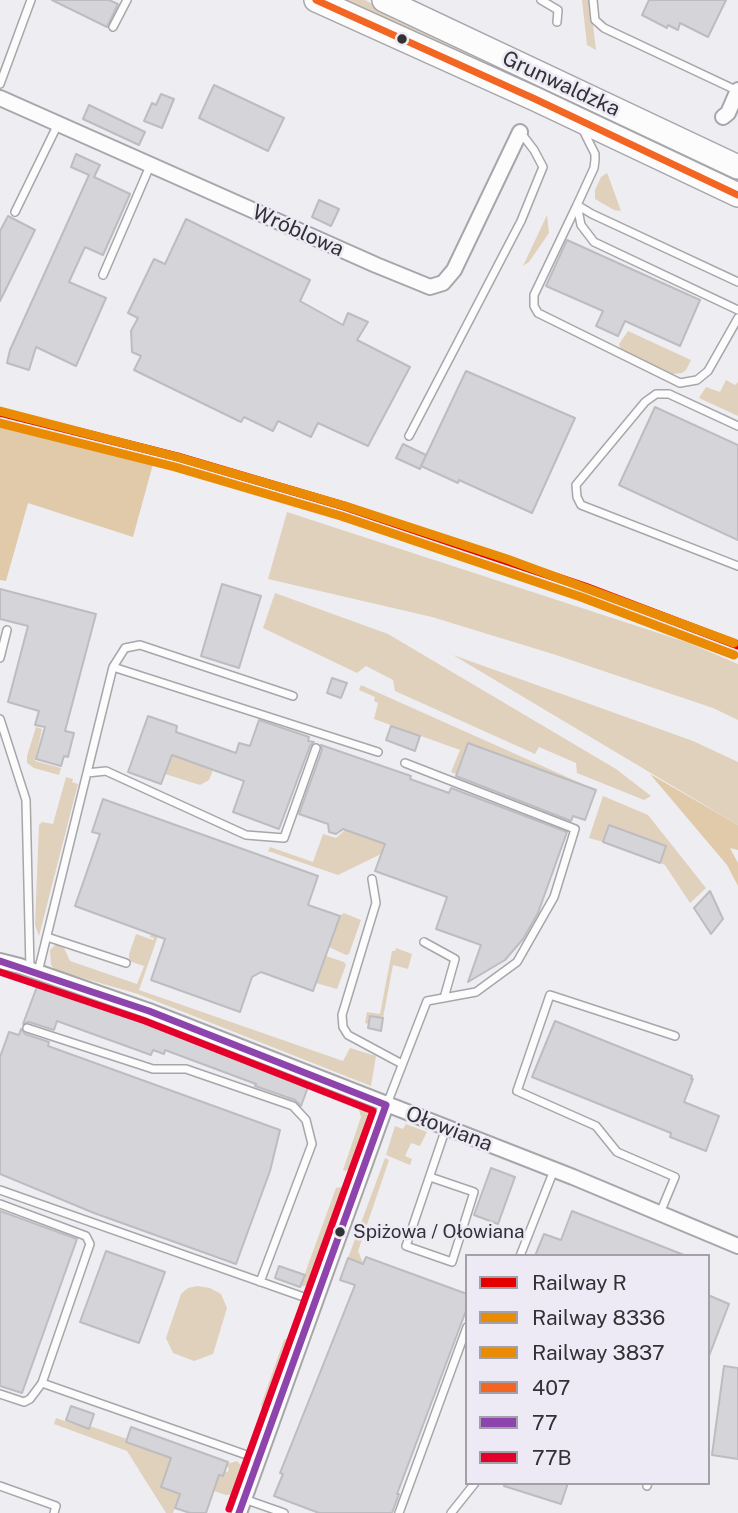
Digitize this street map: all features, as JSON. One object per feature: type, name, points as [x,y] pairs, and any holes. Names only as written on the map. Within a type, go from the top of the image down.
[{"type":"main road","name":"Grunwaldzka","points":[[316,0],[738,195]]},
{"type":"main road","name":"Grunwaldzka","points":[[384,0],[738,167]]},
{"type":"street","points":[[723,117],[728,113],[738,90]]},
{"type":"street","name":"Wróblowa","points":[[0,98],[430,287],[443,283],[454,270],[520,132]]},
{"type":"street","name":"Ołowiana","points":[[0,961],[149,1011],[554,1170],[738,1246]]},
{"type":"street","points":[[242,1506],[386,1105]]},
{"type":"lane","points":[[0,85],[31,0]]},
{"type":"lane","points":[[113,26],[127,0]]},
{"type":"lane","points":[[541,0],[558,9],[557,22]]},
{"type":"lane","points":[[593,0],[595,20],[604,28],[738,90]]},
{"type":"lane","points":[[571,116],[586,133],[595,160],[594,168],[534,295],[534,306],[538,313],[680,383],[697,380],[708,371],[738,318]]},
{"type":"lane","points":[[15,212],[58,124]]},
{"type":"lane","points":[[409,436],[521,221],[543,167],[534,149],[520,132]]},
{"type":"lane","points":[[103,275],[150,166]]},
{"type":"lane","points":[[577,205],[738,282]]},
{"type":"lane","points":[[577,205],[581,225],[594,242],[738,310]]},
{"type":"lane","points":[[738,426],[669,394],[656,394],[645,402],[576,485],[581,505],[738,566]]},
{"type":"lane","points":[[0,658],[7,630]]},
{"type":"lane","points":[[34,971],[47,937],[113,667],[125,648],[140,645],[293,696]]},
{"type":"lane","points":[[113,667],[378,752]]},
{"type":"lane","points":[[0,719],[26,800],[34,971]]},
{"type":"lane","points":[[87,773],[106,771],[246,835],[284,838],[316,748]]},
{"type":"lane","points":[[386,1105],[427,1001],[476,992],[517,962],[554,897],[575,829],[405,764]]},
{"type":"lane","points":[[372,879],[376,903],[342,1015],[343,1027],[348,1035],[402,1064]]},
{"type":"lane","points":[[47,937],[126,963]]},
{"type":"lane","points":[[424,942],[455,959],[444,998]]},
{"type":"lane","points":[[660,1213],[675,1177],[617,1152],[596,1126],[517,1091],[550,995],[675,1036]]},
{"type":"lane","points":[[27,1028],[153,1069],[186,1069],[293,1106],[306,1120],[312,1144],[260,1282]]},
{"type":"lane","points":[[430,1177],[474,1192],[452,1262],[406,1247],[446,1128]]},
{"type":"lane","points":[[521,1254],[554,1170]]},
{"type":"lane","points":[[0,1190],[315,1301]]},
{"type":"lane","points":[[0,1204],[86,1236],[90,1244],[42,1383],[30,1399],[24,1402],[0,1394]]},
{"type":"lane","points":[[399,1513],[465,1332]]},
{"type":"lane","points":[[42,1383],[258,1459]]},
{"type":"lane","points":[[451,1513],[473,1485]]},
{"type":"lane","points":[[0,1486],[56,1506],[54,1513]]},
{"type":"lane","points":[[242,1506],[284,1513]]},
{"type":"shaded area","points":[[336,0],[365,0],[405,22],[738,177],[738,184]]},
{"type":"shaded area","points":[[582,0],[590,0],[596,50],[587,45]]},
{"type":"shaded area","points":[[607,173],[621,211],[595,199],[595,190],[601,177]]},
{"type":"shaded area","points":[[547,215],[549,233],[529,262],[523,266]]},
{"type":"shaded area","points":[[628,331],[691,360],[686,370],[672,374],[621,350],[619,344]]},
{"type":"shaded area","points":[[726,380],[735,385],[738,382],[738,416],[699,398],[706,387],[720,392]]},
{"type":"shaded area","points":[[0,420],[153,464],[133,537],[28,503],[6,581],[0,580]]},
{"type":"shaded area","points":[[287,512],[689,643],[738,664],[738,720],[713,708],[556,655],[432,617],[268,579]]},
{"type":"shaded area","points":[[275,593],[388,634],[616,769],[651,796],[644,800],[577,773],[576,763],[539,747],[535,754],[395,691],[393,680],[366,666],[357,673],[263,628]]},
{"type":"shaded area","points":[[453,655],[693,741],[738,762],[738,825]]},
{"type":"shaded area","points":[[361,685],[596,790],[468,743],[456,774],[451,772],[460,750],[374,719],[378,703],[374,701],[375,697],[359,690]]},
{"type":"shaded area","points":[[36,727],[42,729],[35,761],[61,768],[59,775],[34,768],[27,763]]},
{"type":"shaded area","points":[[168,754],[213,770],[209,780],[200,785],[165,774],[169,763]]},
{"type":"shaded area","points":[[650,774],[738,825],[738,850],[730,848],[738,863],[738,886],[727,865]]},
{"type":"shaded area","points":[[66,777],[78,784],[39,936],[35,925],[39,825],[42,822],[53,824]]},
{"type":"shaded area","points":[[603,796],[648,815],[706,888],[690,903],[665,865],[660,863],[666,846],[609,826],[603,842],[589,838]]},
{"type":"shaded area","points":[[345,830],[385,844],[381,854],[338,875],[268,851],[270,847],[313,862],[323,834],[336,838]]},
{"type":"shaded area","points":[[344,913],[361,920],[349,954],[346,955],[329,947],[340,916]]},
{"type":"shaded area","points":[[136,934],[153,940],[151,934],[158,936],[139,990],[343,1061],[350,1048],[376,1056],[371,1086],[138,994],[55,970],[51,965],[50,950],[59,945],[64,948],[70,961],[137,984],[144,966],[129,961]]},
{"type":"shaded area","points":[[396,948],[412,954],[408,969],[393,965],[383,1018],[370,1016],[369,1024],[365,1023],[367,1012],[380,1014],[392,951]]},
{"type":"shaded area","points":[[326,956],[346,965],[337,989],[316,983]]},
{"type":"shaded area","points":[[358,1100],[365,1106],[370,1121],[353,1167],[345,1171],[343,1170],[361,1117]]},
{"type":"shaded area","points":[[406,1124],[427,1132],[420,1146],[411,1143],[405,1156],[412,1159],[410,1165],[386,1155],[395,1126],[403,1129]]},
{"type":"shaded area","points":[[385,1158],[389,1160],[358,1251],[363,1263],[348,1258]]},
{"type":"shaded area","points":[[341,1187],[345,1192],[318,1269],[320,1271],[316,1283],[300,1287],[336,1188]]},
{"type":"shaded area","points":[[188,1288],[210,1288],[221,1294],[227,1308],[213,1354],[194,1361],[173,1353],[166,1338],[181,1294]]},
{"type":"shaded area","points":[[292,1335],[264,1413],[261,1405],[284,1340]]},
{"type":"shaded area","points":[[56,1418],[88,1429],[90,1426],[127,1439],[126,1442],[222,1476],[224,1471],[228,1472],[227,1464],[237,1461],[245,1470],[236,1494],[226,1495],[214,1491],[215,1486],[167,1469],[161,1487],[180,1494],[173,1513],[166,1513],[127,1451],[54,1424]]},
{"type":"building","points":[[52,0],[109,0],[118,4],[107,27]]},
{"type":"building","points":[[649,0],[726,0],[708,37],[680,23],[678,30],[668,25],[667,28],[642,15]]},
{"type":"building","points":[[214,85],[284,118],[268,151],[199,118]]},
{"type":"building","points":[[161,94],[174,99],[162,128],[144,121],[152,103],[156,105]]},
{"type":"building","points":[[89,105],[145,132],[139,145],[83,119]]},
{"type":"building","points":[[76,154],[100,165],[94,177],[130,194],[103,255],[85,247],[69,282],[106,298],[76,366],[36,347],[29,370],[7,363],[10,350],[89,175],[71,167]]},
{"type":"building","points":[[319,200],[339,209],[331,226],[312,217]]},
{"type":"building","points":[[8,216],[35,230],[0,301],[0,231]]},
{"type":"building","points":[[186,219],[310,280],[300,301],[343,325],[348,313],[368,322],[357,340],[410,367],[368,446],[318,423],[311,437],[278,421],[273,431],[244,417],[241,422],[134,370],[141,356],[132,352],[131,331],[138,318],[128,313],[154,259],[165,264]]},
{"type":"building","points":[[567,240],[700,300],[680,346],[625,321],[618,336],[596,326],[603,311],[546,286]]},
{"type":"building","points":[[466,371],[575,418],[532,513],[421,466]]},
{"type":"building","points":[[655,407],[738,445],[738,540],[619,485]]},
{"type":"building","points":[[403,444],[426,455],[420,469],[396,458]]},
{"type":"building","points":[[222,584],[261,596],[239,668],[201,656]]},
{"type":"building","points":[[0,589],[96,614],[65,731],[74,733],[68,757],[64,756],[61,766],[36,759],[45,727],[35,725],[39,711],[8,702],[28,626],[0,619]]},
{"type":"building","points":[[332,678],[347,683],[341,698],[327,693]]},
{"type":"building","points":[[148,716],[177,726],[176,732],[236,753],[239,743],[250,746],[259,720],[309,737],[308,741],[314,742],[310,746],[279,829],[233,812],[244,781],[172,755],[161,784],[128,772]]},
{"type":"building","points":[[391,726],[420,736],[415,751],[386,740]]},
{"type":"building","points":[[468,743],[596,790],[585,820],[573,816],[571,821],[456,776]]},
{"type":"building","points":[[321,745],[411,776],[410,779],[449,793],[451,788],[567,832],[538,913],[523,939],[505,960],[468,982],[481,945],[436,929],[447,897],[375,871],[385,844],[343,829],[336,834],[329,832],[328,824],[299,814],[322,750]]},
{"type":"building","points":[[103,799],[318,876],[308,905],[340,916],[313,991],[261,972],[252,977],[240,1012],[151,980],[165,939],[75,906],[100,834],[92,832]]},
{"type":"building","points":[[609,825],[666,846],[660,863],[603,842]]},
{"type":"building","points":[[710,891],[723,919],[711,934],[694,908]]},
{"type":"building","points":[[38,984],[252,1062],[251,1065],[308,1087],[301,1106],[295,1100],[165,1050],[164,1054],[153,1050],[151,1055],[57,1021],[54,1030],[29,1022],[23,1024]]},
{"type":"building","points":[[370,1016],[383,1018],[381,1031],[368,1028]]},
{"type":"building","points":[[555,1021],[692,1076],[684,1102],[719,1116],[706,1151],[670,1137],[671,1133],[532,1077]]},
{"type":"building","points":[[21,1029],[25,1034],[49,1042],[48,1046],[280,1130],[270,1171],[236,1264],[94,1213],[0,1174],[0,1057],[9,1032],[19,1035]]},
{"type":"building","points":[[491,1168],[515,1177],[498,1224],[474,1215]]},
{"type":"building","points":[[0,1211],[77,1239],[22,1393],[0,1386]]},
{"type":"building","points":[[572,1211],[681,1254],[536,1254],[544,1234],[561,1240]]},
{"type":"building","points":[[106,1251],[165,1272],[139,1343],[80,1322]]},
{"type":"building","points":[[366,1257],[465,1293],[465,1313],[392,1513],[319,1513],[274,1496],[283,1474],[280,1473],[355,1285],[340,1280],[348,1258],[363,1264]]},
{"type":"building","points":[[279,1266],[305,1275],[300,1287],[275,1278]]},
{"type":"building","points":[[710,1296],[729,1304],[710,1353]]},
{"type":"building","points":[[724,1366],[738,1368],[738,1459],[712,1455]]},
{"type":"building","points":[[71,1406],[94,1414],[89,1429],[66,1420]]},
{"type":"building","points":[[131,1427],[228,1462],[223,1476],[219,1475],[206,1513],[190,1513],[175,1508],[180,1494],[161,1487],[171,1458],[126,1442]]},
{"type":"building","points":[[504,1485],[567,1485],[561,1504]]},
{"type":"rail line","name":"3837","points":[[0,411],[177,457],[345,506],[507,559],[734,643]]},
{"type":"rail line","name":"R","points":[[0,412],[178,457],[344,506],[585,587],[738,645]]},
{"type":"rail line","name":"8336","points":[[0,423],[175,467],[341,516],[581,597],[734,655]]},
{"type":"transit line","name":"407","points":[[316,0],[738,195]]},
{"type":"transit line","name":"77","points":[[0,961],[149,1011],[386,1105],[239,1513]]},
{"type":"transit line","name":"77B","points":[[0,972],[145,1021],[373,1111],[229,1509]]},
{"type":"place","name":"Spiżowa / Ołowiana","points":[[340,1232]]}]
